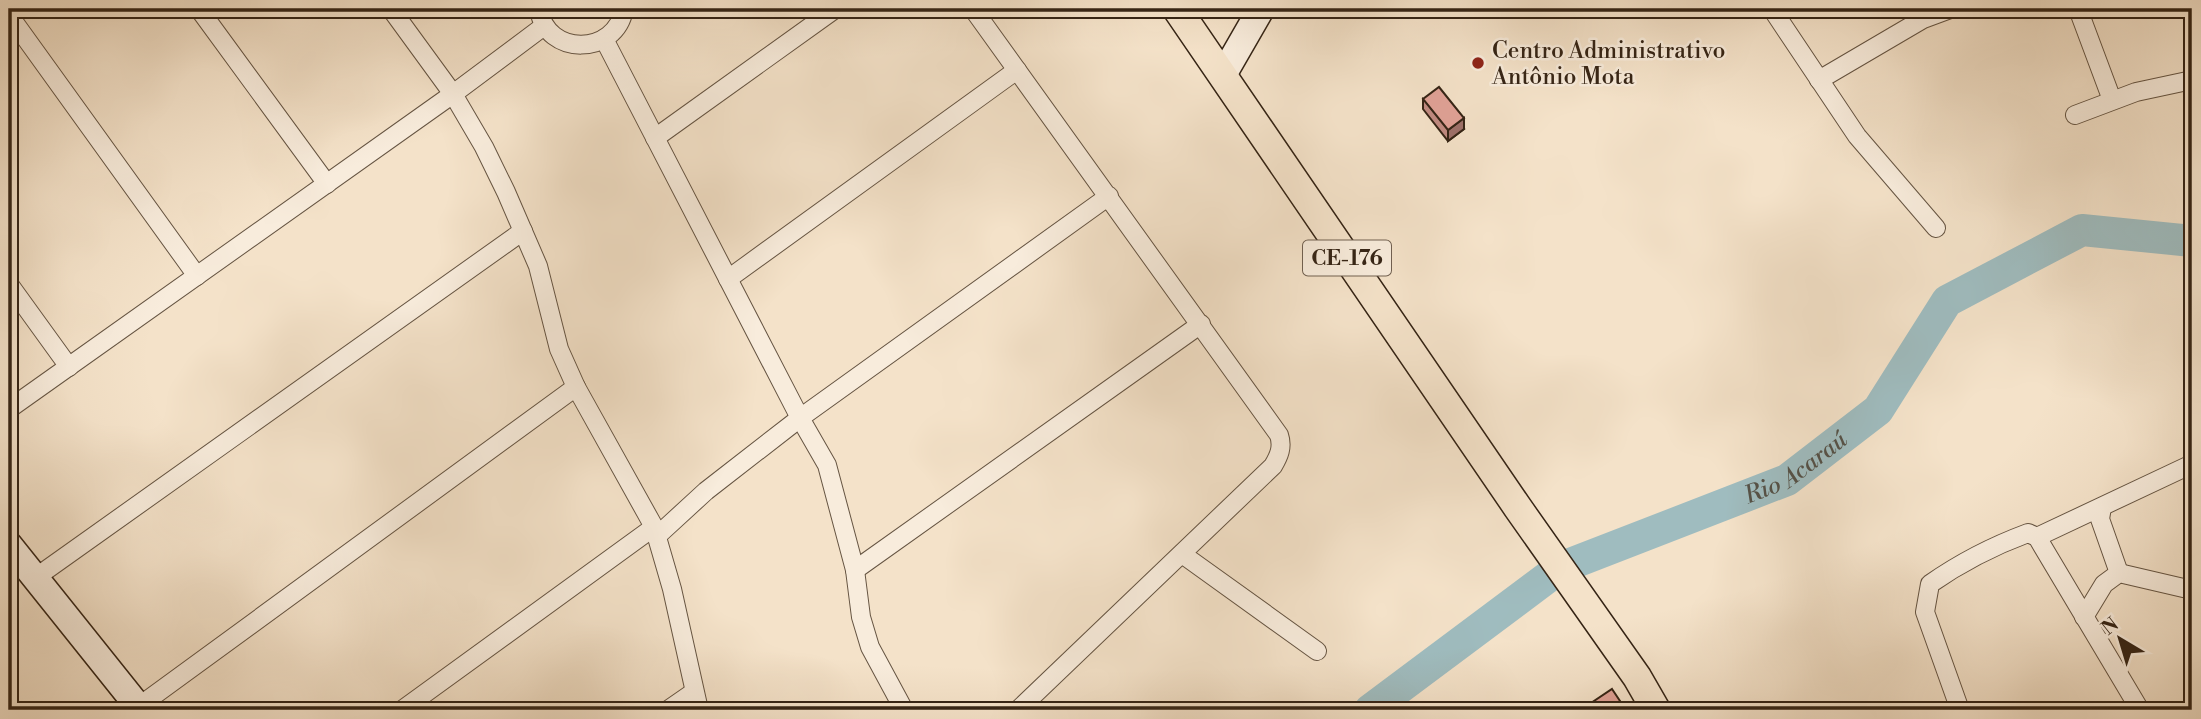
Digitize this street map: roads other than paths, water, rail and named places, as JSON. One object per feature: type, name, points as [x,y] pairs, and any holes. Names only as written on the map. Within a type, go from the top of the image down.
[{"type":"main road","name":"CE-176","points":[[1177,9],[1518,508],[1637,677],[1656,710]]},
{"type":"street","points":[[198,9],[327,184]]},
{"type":"street","points":[[391,9],[453,94],[489,159],[538,266],[559,349],[576,387],[656,532],[672,589],[699,710]]},
{"type":"street","points":[[9,410],[453,94],[542,17],[554,36],[565,43],[578,46],[604,39],[615,29],[624,9]]},
{"type":"street","points":[[655,138],[835,9]]},
{"type":"street","points":[[973,9],[1279,435],[1281,448],[1273,466],[1018,710]]},
{"type":"street","points":[[1223,75],[1261,9]]},
{"type":"street","points":[[1772,9],[1857,136],[1936,228]]},
{"type":"street","points":[[1819,80],[1921,14],[1950,9]]},
{"type":"street","points":[[2078,9],[2112,100]]},
{"type":"street","points":[[9,15],[197,276]]},
{"type":"street","points":[[604,39],[800,418],[827,465],[855,570],[861,617],[870,647],[904,710]]},
{"type":"street","points":[[728,279],[1017,70]]},
{"type":"street","points":[[2075,115],[2136,92],[2192,80]]},
{"type":"street","points":[[402,710],[656,532],[800,418],[1109,196]]},
{"type":"street","points":[[35,578],[523,231]]},
{"type":"street","points":[[9,284],[69,367]]},
{"type":"street","points":[[855,570],[1201,324]]},
{"type":"street","points":[[9,545],[139,708],[576,387]]},
{"type":"street","points":[[2037,537],[2192,464]]},
{"type":"street","points":[[2102,507],[2100,519],[2119,573]]},
{"type":"street","points":[[1960,710],[1925,612],[1930,584],[2005,541],[2028,533],[2037,537],[2140,710]]},
{"type":"street","points":[[1182,554],[1317,651]]},
{"type":"street","points":[[2084,617],[2104,584],[2119,573],[2192,590]]},
{"type":"street","points":[[668,710],[694,692]]},
{"type":"waterway","name":"Rio Acaraú","points":[[1370,710],[1560,568],[1787,480],[1878,410],[1947,301],[2082,230],[2192,241]]},
{"type":"place","name":"Centro Administrativo Antônio Mota","points":[[1478,63]]}]
